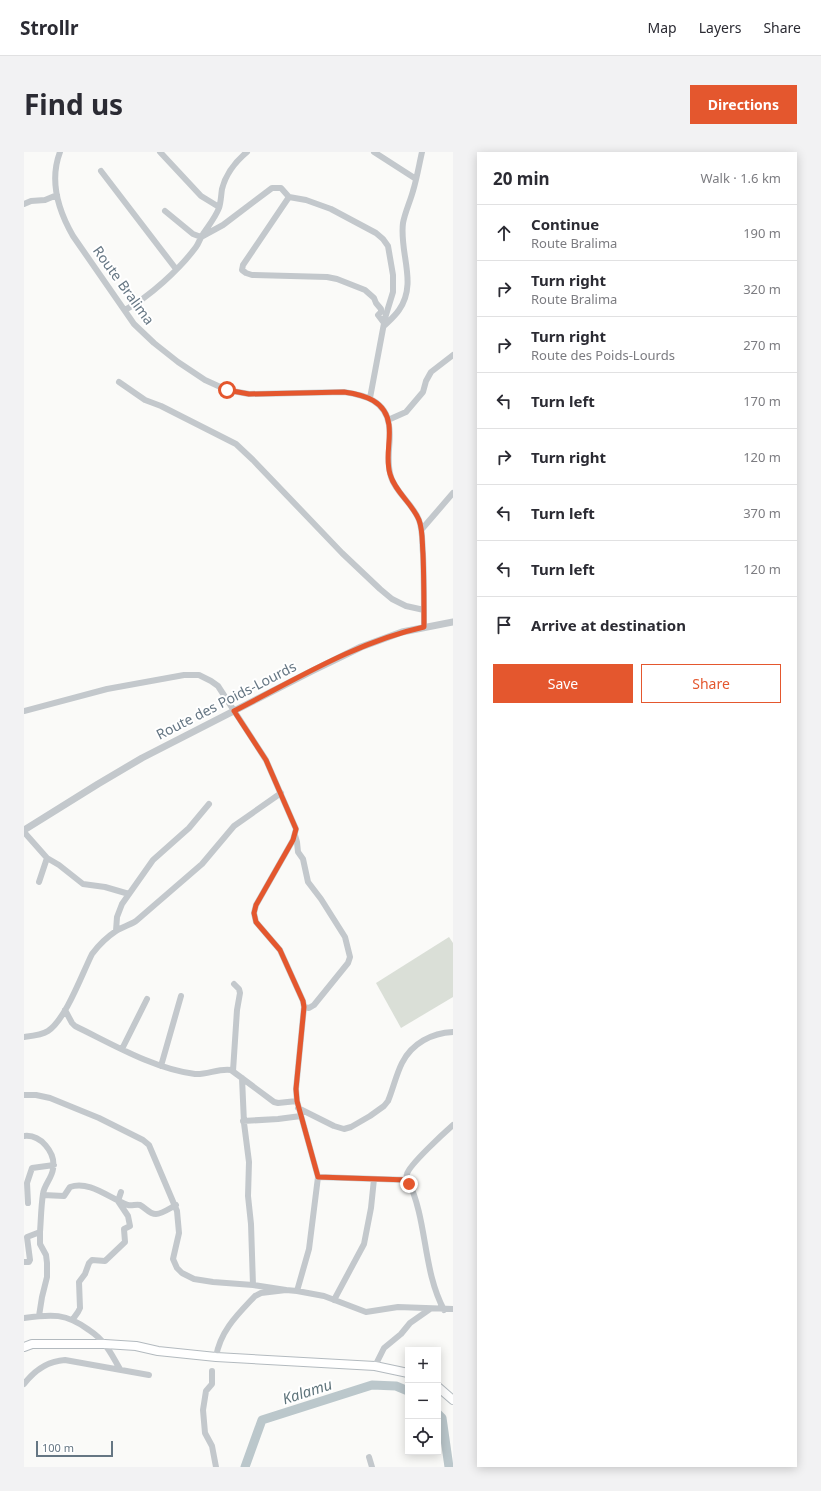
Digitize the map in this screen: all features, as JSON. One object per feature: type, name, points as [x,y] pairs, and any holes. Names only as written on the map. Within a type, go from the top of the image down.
[{"type":"main road","points":[[24,1347],[32,1344],[105,1344],[136,1346],[158,1351],[216,1356],[375,1366],[405,1372]]},
{"type":"main road","points":[[441,1390],[453,1400]]},
{"type":"street","name":"Route Bralima","points":[[60,152],[55,170],[60,212],[73,236],[134,324],[154,343],[178,362],[205,380],[227,390],[249,394],[344,392],[370,398]]},
{"type":"street","points":[[160,152],[201,196],[219,207]]},
{"type":"street","points":[[124,310],[144,298],[176,269],[197,247],[201,237],[210,225],[219,207],[224,182],[228,173],[233,165],[247,152]]},
{"type":"street","points":[[374,152],[416,179]]},
{"type":"street","points":[[384,325],[399,310],[408,286],[404,254],[403,226],[422,152]]},
{"type":"street","points":[[101,171],[176,269]]},
{"type":"street","points":[[165,211],[193,234],[201,237],[223,225],[272,188],[281,188],[289,197],[306,200],[331,209],[376,233],[388,246],[393,275],[393,292],[384,325],[370,398],[379,405],[388,420],[387,459],[392,479],[415,513],[422,530],[424,627]]},
{"type":"street","points":[[24,204],[31,201],[45,200],[57,196]]},
{"type":"street","points":[[289,197],[243,265],[242,270],[252,275],[332,278],[361,288],[372,296],[380,307],[381,311],[378,316],[384,325]]},
{"type":"street","points":[[388,420],[406,412],[422,394],[426,381],[431,372],[453,355]]},
{"type":"street","points":[[119,382],[145,400],[161,406],[236,444],[342,553],[380,589],[392,599],[406,606],[424,610]]},
{"type":"street","points":[[422,530],[453,493]]},
{"type":"street","name":"Route des Poids-Lourds","points":[[24,831],[130,766],[234,711],[361,647],[402,632],[453,622]]},
{"type":"street","points":[[24,711],[107,689],[191,674],[215,683],[260,750],[296,829],[295,835],[256,905],[254,913],[256,922],[280,950],[303,1001],[304,1007],[296,1089],[298,1108],[318,1177],[309,1249],[298,1291]]},
{"type":"street","points":[[24,1037],[40,1034],[53,1027],[65,1010],[92,954],[116,931],[129,926],[148,911],[202,864],[234,826],[280,794]]},
{"type":"street","points":[[116,931],[119,911],[153,860],[189,828],[209,804]]},
{"type":"street","points":[[24,831],[47,858],[59,865],[83,884],[105,886],[129,894]]},
{"type":"street","points":[[295,835],[298,852],[302,859],[308,882],[321,899],[345,937],[350,957],[348,962],[314,1005],[308,1008],[304,1007]]},
{"type":"street","points":[[39,882],[47,858]]},
{"type":"street","points":[[234,984],[240,992],[237,1010],[234,1071]]},
{"type":"street","points":[[161,1066],[181,996]]},
{"type":"street","points":[[122,1049],[147,999]]},
{"type":"street","points":[[65,1010],[75,1026],[161,1066],[194,1074],[227,1070],[234,1071],[274,1102],[297,1101]]},
{"type":"street","points":[[298,1108],[340,1128],[351,1127],[370,1116],[384,1106],[388,1101],[402,1062],[414,1046],[437,1034],[453,1032]]},
{"type":"street","points":[[242,1078],[244,1121],[249,1162],[248,1196],[251,1224],[253,1285]]},
{"type":"street","points":[[24,1094],[50,1098],[99,1118],[146,1142],[149,1145],[176,1205],[179,1233],[173,1259],[182,1272],[194,1279],[298,1291],[334,1300],[366,1312],[398,1307],[444,1310],[453,1309]]},
{"type":"street","points":[[244,1121],[300,1116]]},
{"type":"street","points":[[444,1310],[434,1290],[420,1214],[407,1174],[409,1170],[453,1125]]},
{"type":"street","points":[[24,1136],[32,1136],[42,1142],[50,1151],[54,1165],[43,1195],[40,1244],[47,1257],[47,1263],[46,1280],[39,1316]]},
{"type":"street","points":[[28,1203],[28,1183],[32,1168],[54,1165]]},
{"type":"street","points":[[318,1177],[408,1180]]},
{"type":"street","points":[[334,1300],[364,1244],[371,1208],[374,1179]]},
{"type":"street","points":[[43,1195],[64,1196],[70,1187],[77,1185],[93,1188],[118,1201],[130,1205],[139,1205],[150,1213],[155,1214],[162,1212],[176,1205]]},
{"type":"street","points":[[118,1201],[121,1192]]},
{"type":"street","points":[[73,1319],[80,1308],[79,1282],[85,1274],[90,1261],[105,1261],[125,1242],[124,1230],[130,1226],[127,1213],[118,1201]]},
{"type":"street","points":[[24,1262],[29,1262],[30,1260],[27,1237],[40,1232]]},
{"type":"street","points":[[216,1356],[223,1333],[255,1296],[261,1293],[286,1290]]},
{"type":"street","points":[[375,1366],[384,1348],[401,1334],[410,1323],[430,1309]]},
{"type":"street","points":[[24,1318],[54,1316],[73,1319],[92,1332],[105,1344],[120,1369]]},
{"type":"street","points":[[24,1384],[43,1367],[59,1360],[149,1375]]},
{"type":"street","points":[[212,1371],[212,1384],[206,1391],[203,1410],[205,1434],[212,1446],[216,1467]]},
{"type":"street","points":[[370,1457],[372,1467]]},
{"type":"shaded area","points":[[449,937],[453,943],[453,997],[401,1028],[376,983]]},
{"type":"waterway","name":"Kalamu","points":[[245,1467],[262,1420],[372,1385],[396,1386],[405,1390]]},
{"type":"waterway","name":"Kalamu","points":[[441,1417],[449,1467]]},
{"type":"route","points":[[227,390],[249,394],[344,392],[370,398],[379,405],[388,420],[387,459],[392,479],[420,521],[422,530],[424,627],[402,632],[361,647],[234,711],[266,760],[296,829],[293,840],[256,905],[254,918],[280,950],[303,1001],[304,1007],[296,1089],[297,1101],[318,1177],[408,1180],[409,1184]]}]
